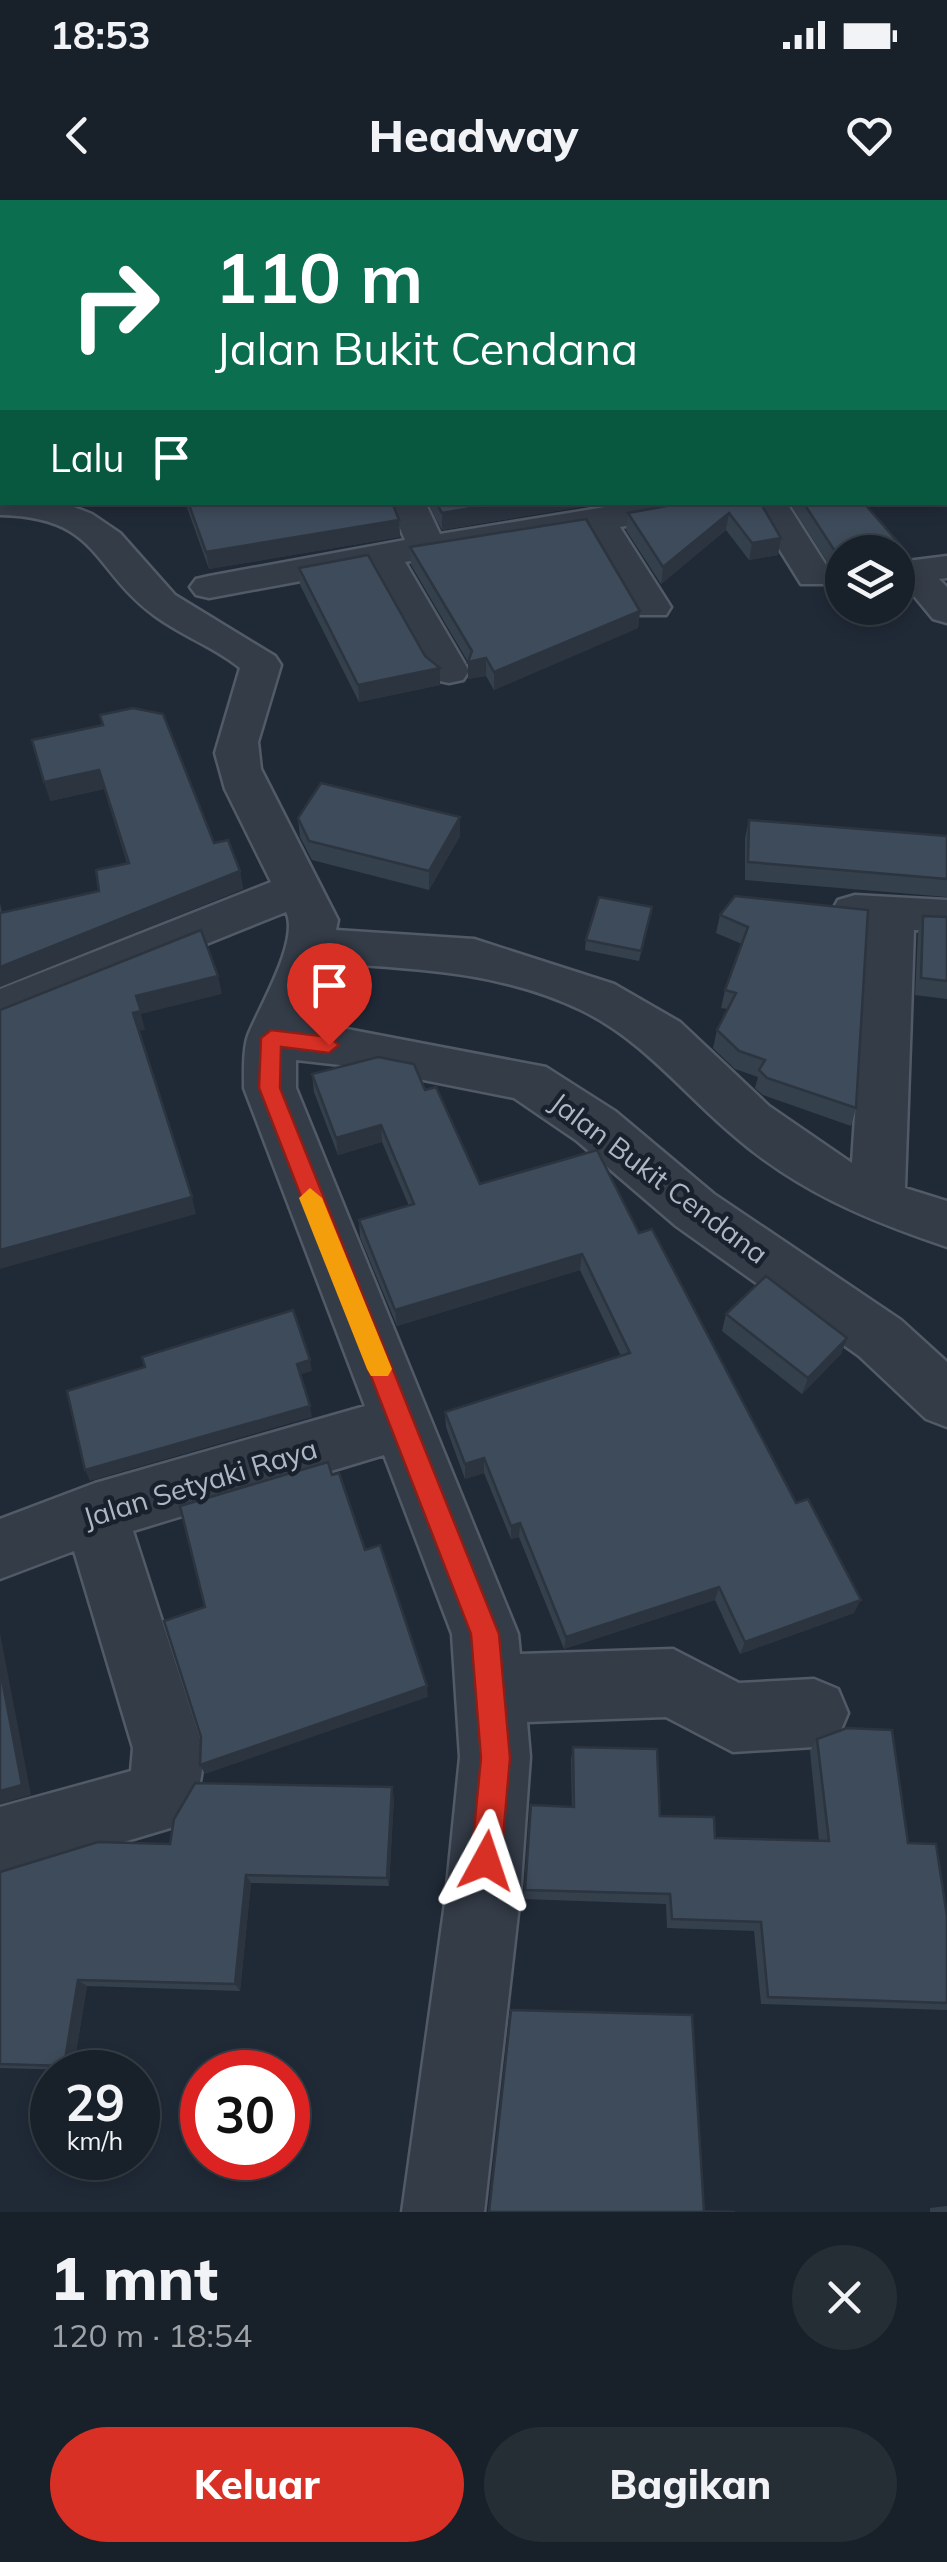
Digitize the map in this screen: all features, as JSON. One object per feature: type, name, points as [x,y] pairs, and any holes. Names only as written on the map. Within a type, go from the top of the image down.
[{"type":"street","points":[[18,505],[49,510],[90,526],[117,551],[152,595],[173,612],[242,646],[261,666],[260,685],[236,753],[239,771],[314,920],[311,945],[271,1038],[270,1088],[485,1634],[495,1758],[483,1896],[443,2212]]},
{"type":"street","points":[[408,505],[427,547]]},
{"type":"street","points":[[208,587],[679,505]]},
{"type":"street","points":[[770,505],[814,576]]},
{"type":"street","points":[[597,519],[652,607]]},
{"type":"street","points":[[382,555],[449,671]]},
{"type":"street","points":[[934,568],[919,578],[947,611]]},
{"type":"street","points":[[0,1008],[299,890]]},
{"type":"street","points":[[819,907],[947,916]]},
{"type":"street","points":[[877,1200],[891,914]]},
{"type":"street","points":[[311,945],[474,956],[596,996],[662,1035],[750,1120],[810,1166],[877,1200],[947,1224]]},
{"type":"street","name":"Jalan Bukit Cendana","points":[[271,1038],[358,1048],[528,1080],[596,1126],[694,1210],[880,1338],[947,1400]]},
{"type":"street","name":"Jalan Setyaki Raya","points":[[0,1550],[95,1512],[402,1423]]},
{"type":"street","points":[[0,1842],[152,1801],[168,1781],[168,1748],[95,1512]]},
{"type":"street","points":[[490,1689],[673,1683],[733,1718],[814,1713]]},
{"type":"building","points":[[189,505],[393,505],[399,520],[206,552]]},
{"type":"building","points":[[438,505],[489,505],[442,513]]},
{"type":"building","points":[[672,505],[762,505],[781,538],[752,543],[729,513],[663,567],[628,513]]},
{"type":"building","points":[[805,505],[866,505],[892,535],[825,536]]},
{"type":"building","points":[[586,519],[640,611],[494,672],[486,658],[468,662],[472,651],[410,547]]},
{"type":"building","points":[[368,555],[425,656],[440,668],[358,685],[299,568]]},
{"type":"building","points":[[133,708],[163,714],[214,843],[228,840],[240,871],[0,967],[0,913],[99,891],[96,870],[129,863],[99,770],[44,782],[32,740],[103,725],[100,715]]},
{"type":"building","points":[[321,783],[460,817],[429,871],[309,841],[298,818]]},
{"type":"building","points":[[749,820],[947,836],[947,879],[748,862]]},
{"type":"building","points":[[735,896],[868,910],[856,1108],[767,1078],[759,1070],[765,1060],[739,1051],[717,1030],[736,993],[725,990],[748,927],[720,915]]},
{"type":"building","points":[[599,897],[652,907],[641,951],[586,940]]},
{"type":"building","points":[[923,916],[947,917],[947,981],[921,978]]},
{"type":"building","points":[[201,930],[218,976],[136,996],[141,1011],[133,1013],[192,1197],[0,1250],[0,1010]]},
{"type":"building","points":[[378,1057],[414,1064],[425,1090],[436,1087],[480,1184],[597,1150],[639,1233],[652,1229],[796,1503],[808,1499],[861,1600],[745,1642],[719,1587],[566,1637],[520,1523],[511,1526],[484,1458],[465,1464],[445,1412],[630,1353],[582,1254],[395,1310],[359,1220],[414,1204],[381,1125],[336,1138],[312,1074]]},
{"type":"building","points":[[766,1276],[847,1338],[808,1378],[726,1314]]},
{"type":"building","points":[[293,1310],[310,1360],[297,1364],[310,1406],[85,1470],[67,1391],[145,1367],[142,1357]]},
{"type":"building","points":[[328,1462],[332,1475],[339,1473],[365,1550],[380,1545],[427,1686],[200,1765],[201,1737],[164,1621],[205,1607],[180,1506]]},
{"type":"building","points":[[0,1669],[22,1785],[0,1791]]},
{"type":"building","points":[[847,1728],[892,1730],[908,1843],[936,1844],[947,1916],[947,2003],[768,1997],[761,1922],[672,1919],[670,1894],[525,1890],[531,1805],[574,1807],[573,1747],[657,1749],[660,1816],[714,1817],[715,1838],[829,1841],[817,1739]]},
{"type":"building","points":[[195,1783],[392,1787],[387,1878],[246,1875],[235,1984],[78,1980],[67,2050],[30,2050],[30,2065],[0,2064],[0,1872],[98,1842],[170,1844],[174,1819]]},
{"type":"building","points":[[511,2010],[692,2015],[704,2211],[735,2212],[489,2212]]},
{"type":"slow traffic","points":[[310,1198],[379,1369]]},
{"type":"route","points":[[329,1045],[271,1038],[270,1088],[485,1634],[495,1758],[486,1861]]}]
